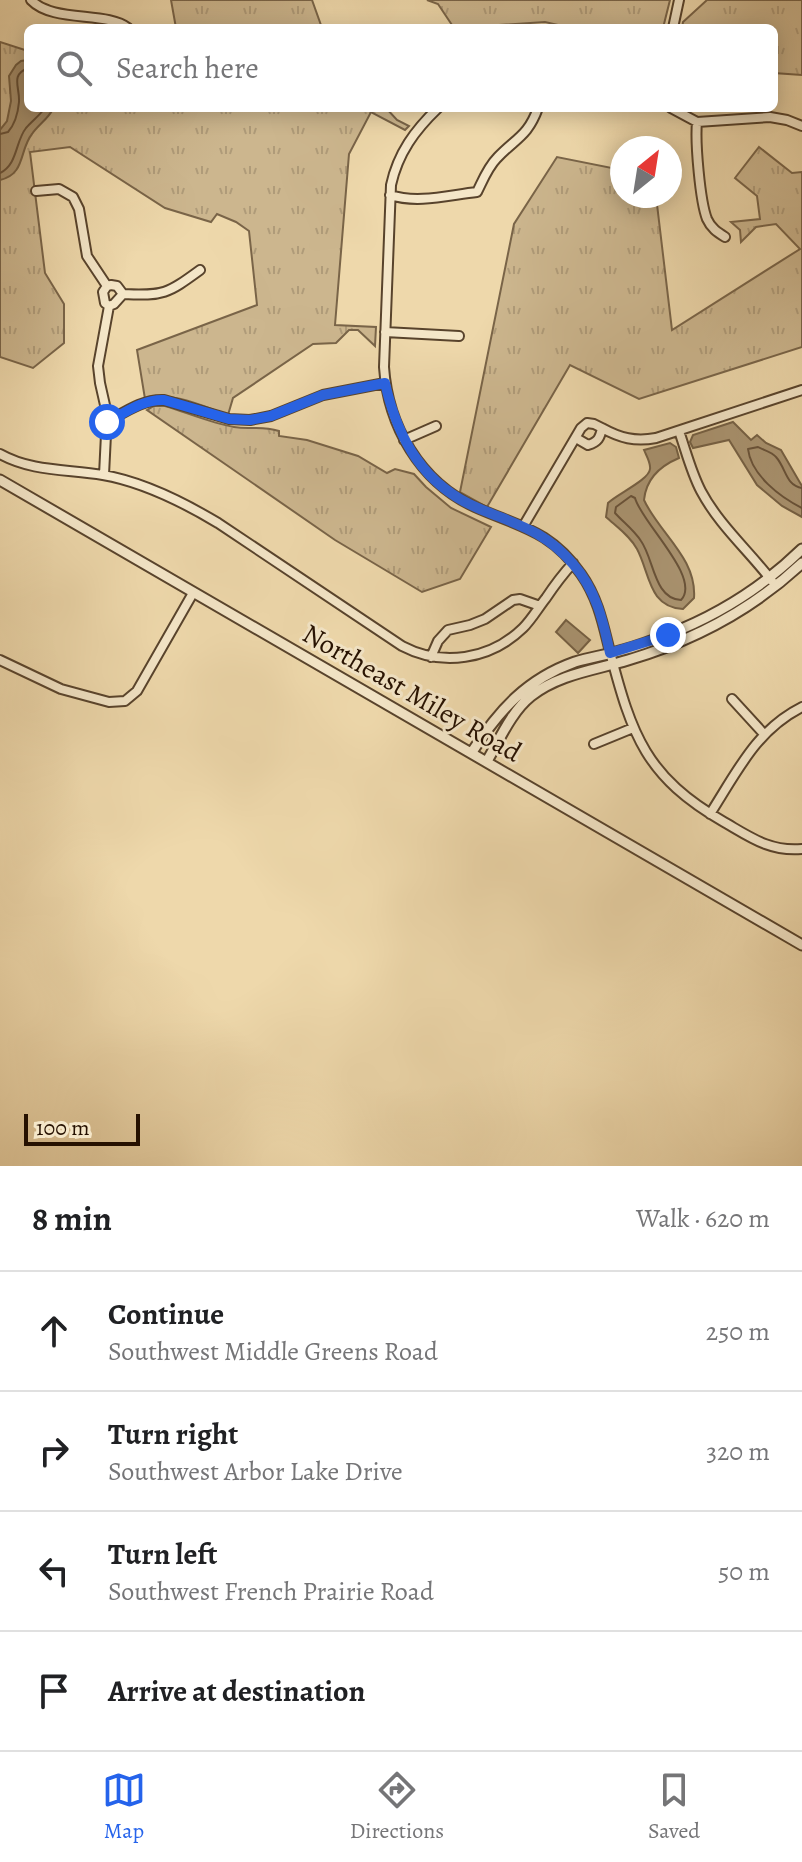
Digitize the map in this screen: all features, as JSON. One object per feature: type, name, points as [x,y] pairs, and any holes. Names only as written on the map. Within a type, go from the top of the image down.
[{"type":"street","points":[[31,0],[40,7],[123,24]]},
{"type":"street","points":[[674,24],[679,0]]},
{"type":"street","points":[[434,112],[404,149],[393,175],[390,195],[385,383],[404,440],[425,469],[453,495],[524,525],[553,544],[573,563],[596,600],[633,728],[659,771],[682,794],[710,814],[768,845],[787,850],[802,849]]},
{"type":"street","points":[[390,195],[405,200],[477,192],[492,164],[531,126],[536,112]]},
{"type":"street","points":[[678,112],[697,122],[770,117],[802,126]]},
{"type":"street","points":[[697,122],[696,138],[706,216],[714,230],[725,237]]},
{"type":"street","points":[[36,191],[59,189],[73,197],[79,209],[87,256],[107,286]]},
{"type":"street","points":[[109,306],[123,294],[161,294],[176,288],[200,270]]},
{"type":"street","points":[[107,286],[117,286],[123,294]]},
{"type":"street","points":[[107,286],[103,298],[109,306]]},
{"type":"street","points":[[104,475],[107,422],[98,366],[109,306]]},
{"type":"street","points":[[385,332],[459,336]]},
{"type":"street","points":[[107,422],[157,400],[229,419],[257,419],[323,395],[385,383]]},
{"type":"street","points":[[524,525],[581,428],[587,423],[621,438],[656,438],[802,390]]},
{"type":"street","points":[[404,440],[436,426]]},
{"type":"street","points":[[576,438],[588,445],[595,443],[602,428]]},
{"type":"street","points":[[679,431],[693,472],[707,500],[773,582]]},
{"type":"street","points":[[0,454],[35,467],[104,475],[136,484],[189,506],[402,646],[431,657],[461,658],[498,647],[525,626],[573,563]]},
{"type":"street","name":"Northeast Miley Road","points":[[0,480],[802,945]]},
{"type":"street","points":[[773,582],[802,549]]},
{"type":"street","points":[[487,761],[508,724],[540,689],[687,627],[773,582],[802,563]]},
{"type":"street","points":[[0,660],[61,689],[109,702],[125,701],[137,691],[193,593]]},
{"type":"street","points":[[431,657],[438,641],[448,630],[485,619],[513,600],[520,599],[540,606]]},
{"type":"street","points":[[472,752],[499,713],[526,688],[573,663],[612,658]]},
{"type":"street","points":[[732,699],[764,734]]},
{"type":"street","points":[[710,814],[764,734],[779,720],[802,707]]},
{"type":"street","points":[[594,744],[633,728]]},
{"type":"green space","points":[[171,0],[312,0],[321,24],[175,24]]},
{"type":"green space","points":[[427,0],[670,0],[664,24],[451,24],[438,4]]},
{"type":"green space","points":[[707,0],[802,0],[802,75],[778,73],[778,24],[683,22]]},
{"type":"green space","points":[[0,42],[24,50],[24,112],[371,112],[349,154],[335,325],[376,327],[375,346],[358,330],[349,330],[336,343],[313,344],[233,398],[228,415],[176,398],[145,399],[137,350],[257,305],[249,231],[217,214],[211,222],[165,208],[70,147],[30,152],[45,273],[64,304],[64,343],[33,368],[0,357]]},
{"type":"green space","points":[[371,112],[390,112],[409,126],[405,130]]},
{"type":"green space","points":[[759,147],[792,173],[802,172],[802,347],[639,399],[570,365],[487,507],[460,492],[514,224],[557,157],[610,168],[610,208],[657,208],[672,330],[800,249],[776,224],[756,227],[741,242],[740,230],[731,222],[760,219],[757,196],[735,178]]},
{"type":"green space","points":[[165,406],[234,427],[272,429],[279,431],[279,436],[307,440],[358,456],[387,473],[395,469],[414,474],[451,508],[491,527],[460,579],[422,592],[335,540],[147,410]]},
{"type":"water","points":[[24,61],[24,112],[51,112],[28,140],[14,173],[0,180],[0,130],[7,121],[11,101],[9,76]]},
{"type":"water","points":[[733,422],[751,440],[757,435],[781,450],[802,486],[802,517],[782,506],[757,485],[729,440],[693,448],[690,442],[693,435]]},
{"type":"water","points":[[670,443],[676,447],[679,458],[655,474],[644,500],[690,570],[694,598],[683,609],[672,607],[656,595],[634,544],[606,517],[608,503],[648,473],[650,464],[644,450]]},
{"type":"water","points":[[566,620],[590,640],[578,653],[556,632]]},
{"type":"route","points":[[107,422],[157,400],[229,419],[257,419],[323,395],[385,383],[398,428],[409,450],[434,479],[466,502],[538,532],[573,563],[596,600],[610,653],[668,635]]}]
